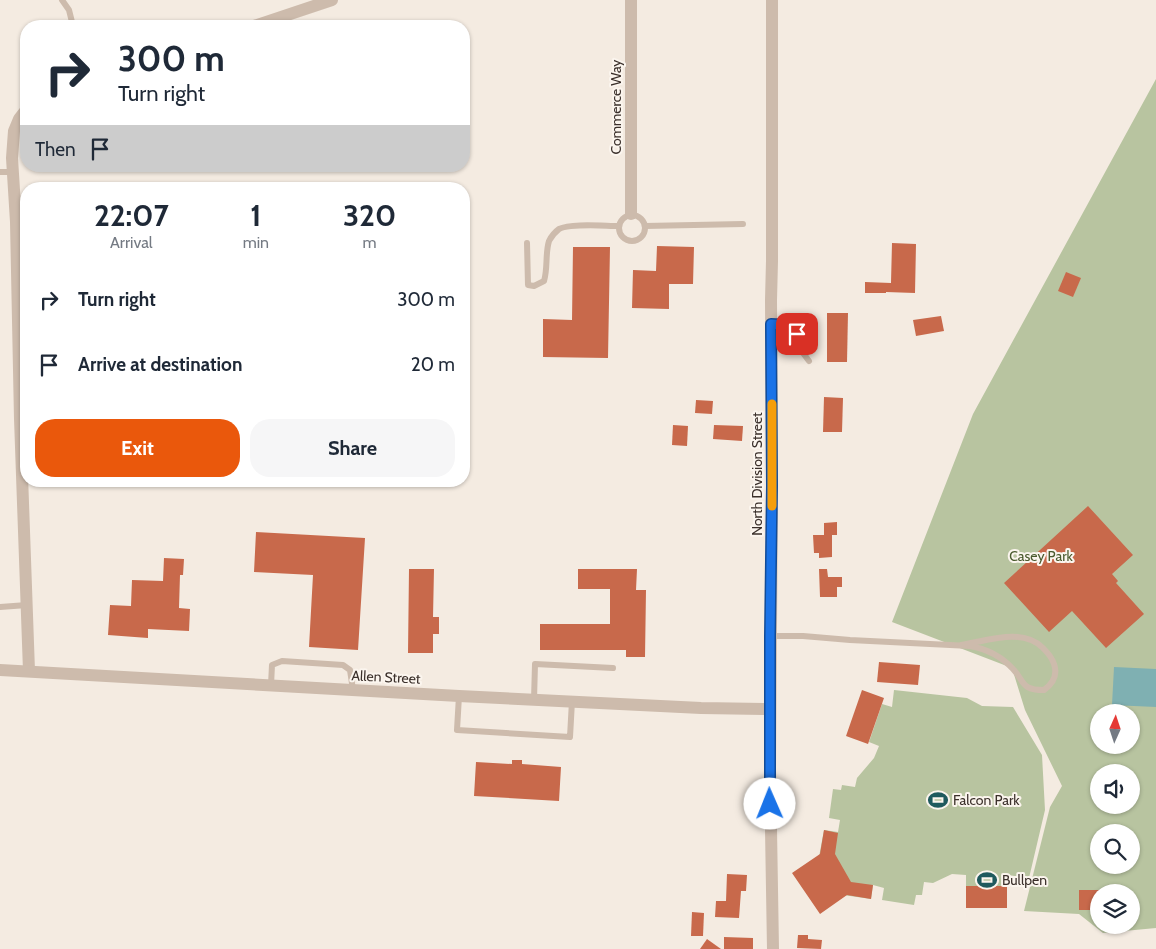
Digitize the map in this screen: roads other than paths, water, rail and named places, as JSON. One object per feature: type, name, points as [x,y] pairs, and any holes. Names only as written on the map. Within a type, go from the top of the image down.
[{"type":"street","points":[[272,20],[332,0]]},
{"type":"street","name":"Commerce Way","points":[[631,0],[631,214]]},
{"type":"street","name":"North Division Street","points":[[772,0],[770,769],[773,949]]},
{"type":"street","points":[[20,118],[13,138],[20,388]]},
{"type":"street","points":[[23,487],[29,671]]},
{"type":"street","name":"Allen Street","points":[[0,670],[534,700],[770,709]]},
{"type":"lane","points":[[62,0],[69,10],[71,20]]},
{"type":"lane","points":[[0,172],[13,172]]},
{"type":"lane","points":[[631,214],[639,216],[645,226],[643,235],[632,241],[624,238],[619,231],[622,218],[631,214]]},
{"type":"lane","points":[[645,226],[742,224]]},
{"type":"lane","points":[[527,243],[528,285],[534,286],[544,280],[550,239],[558,230],[568,226],[619,226]]},
{"type":"lane","points":[[771,324],[789,325],[797,334],[809,361]]},
{"type":"lane","points":[[0,606],[27,605]]},
{"type":"lane","points":[[770,636],[803,636],[961,645],[993,653],[1012,668],[1022,683],[1033,690],[1044,690],[1052,684],[1055,675],[1055,665],[1044,648],[1028,638],[1014,636],[961,645]]},
{"type":"lane","points":[[271,685],[272,665],[282,662],[343,665],[350,670],[353,690]]},
{"type":"lane","points":[[534,700],[536,664],[613,668]]},
{"type":"lane","points":[[458,696],[457,730],[570,737],[572,701]]},
{"type":"water","points":[[1114,667],[1156,669],[1156,707],[1140,706],[1140,704],[1112,704]]},
{"type":"place","name":"Falcon Park","points":[[938,800]]},
{"type":"place","name":"Bullpen","points":[[987,880]]},
{"type":"park label","name":"Casey Park","points":[[1041,556]]}]
